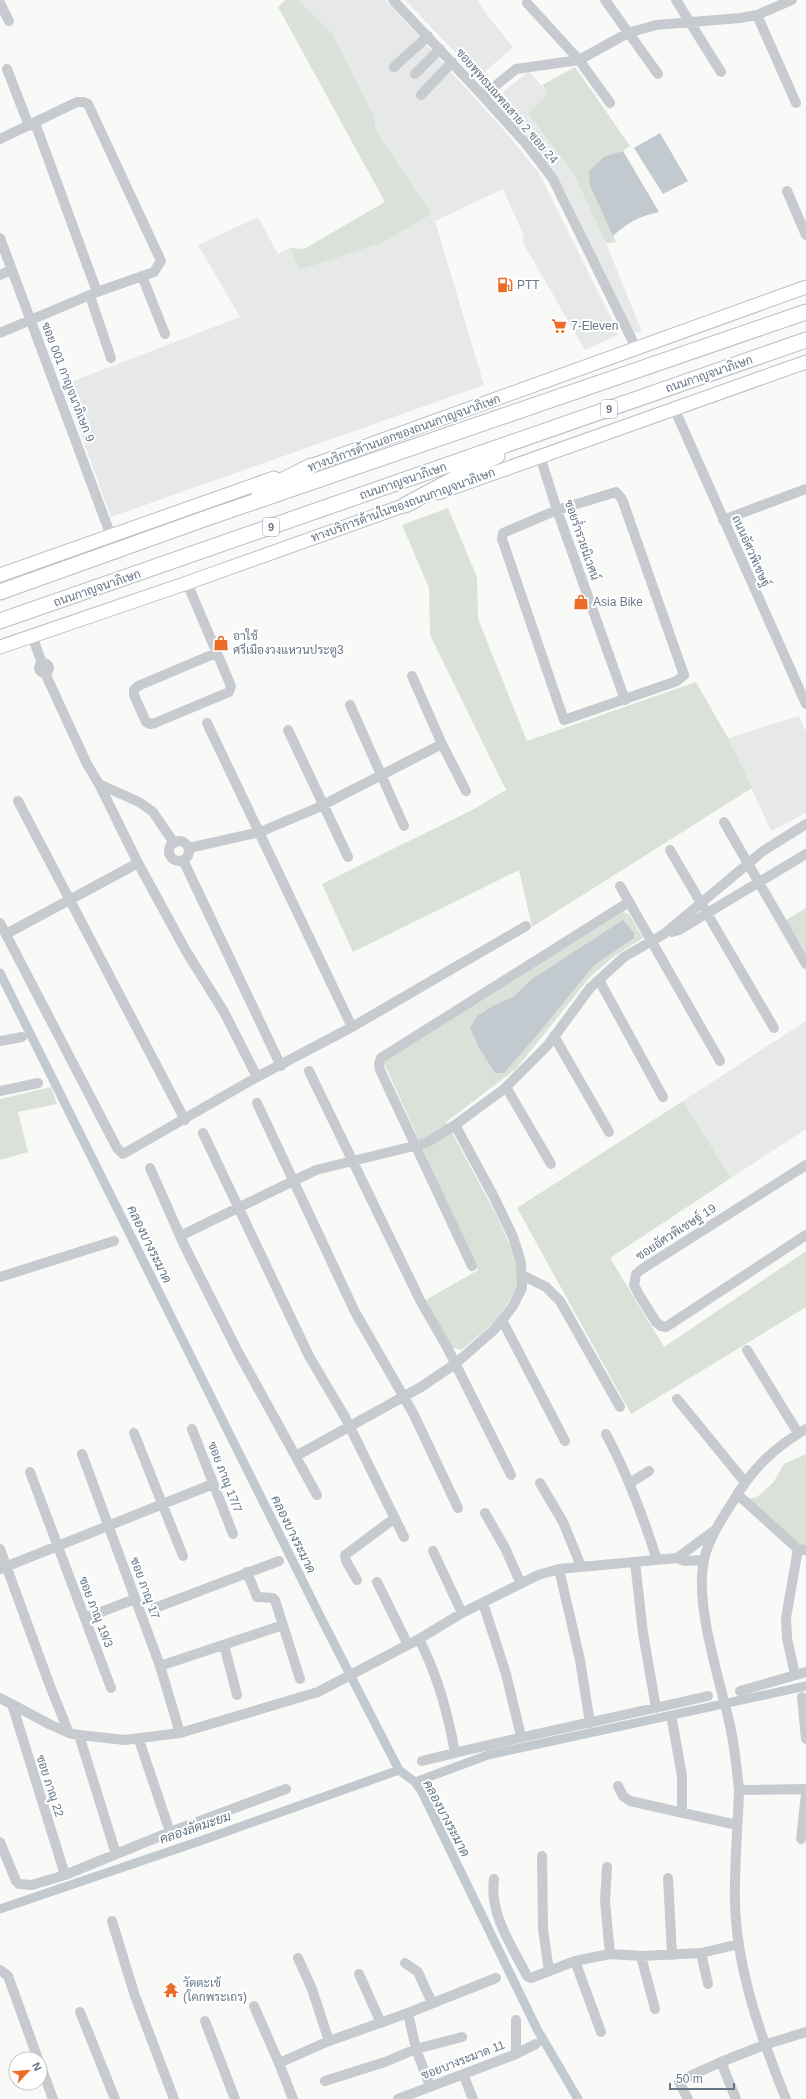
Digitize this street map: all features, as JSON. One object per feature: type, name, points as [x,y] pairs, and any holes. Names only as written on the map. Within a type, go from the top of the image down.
[{"type":"highway","name":"9","points":[[0,592],[204,519],[803,311]]},
{"type":"highway","name":"ถนนกาญจนาภิเษก","points":[[0,622],[806,340]]},
{"type":"highway","points":[[405,505],[542,433]]},
{"type":"highway","points":[[204,519],[311,466]]},
{"type":"main road","name":"ทางบริการด้านนอกของถนนกาญจนาภิเษก","points":[[0,574],[311,466],[806,286]]},
{"type":"main road","name":"ทางบริการด้านในของถนนกาญจนาภิเษก","points":[[0,647],[187,583],[806,362]]},
{"type":"street","name":"ซอยพุทธมณฑลสาย 2 ซอย 24","points":[[393,0],[428,36],[527,145],[553,179],[636,348]]},
{"type":"street","points":[[605,0],[658,74]]},
{"type":"street","points":[[676,0],[721,72]]},
{"type":"street","points":[[483,96],[516,69],[578,60],[628,33],[656,25],[720,20],[757,15],[792,0]]},
{"type":"street","points":[[0,3],[9,20]]},
{"type":"street","points":[[527,3],[578,60],[610,103]]},
{"type":"street","points":[[757,15],[796,103]]},
{"type":"street","points":[[394,67],[428,36]]},
{"type":"street","points":[[415,74],[440,50]]},
{"type":"street","points":[[421,95],[452,62]]},
{"type":"street","points":[[7,69],[32,125],[94,294],[112,358]]},
{"type":"street","points":[[0,139],[32,125],[77,102],[88,104],[160,261],[154,272],[94,294],[0,333]]},
{"type":"street","points":[[787,191],[806,235]]},
{"type":"street","name":"ซอย 001 กาญจนาภิเษก 9","points":[[0,238],[111,536]]},
{"type":"street","points":[[0,275],[11,270]]},
{"type":"street","points":[[142,276],[165,334]]},
{"type":"street","name":"ถนนอัศวพิเชษฐ์","points":[[674,408],[806,704]]},
{"type":"street","name":"ซอยร่ำรวยนิเวศน์","points":[[540,456],[557,510],[625,700]]},
{"type":"street","points":[[723,520],[806,489]]},
{"type":"street","points":[[616,492],[622,499],[684,675],[677,682],[564,720],[502,539],[503,533],[508,530],[557,510],[616,492]]},
{"type":"street","points":[[187,583],[231,686],[229,692],[155,723],[150,724],[146,722],[134,695],[134,690],[138,686],[216,652]]},
{"type":"street","points":[[32,636],[44,668],[87,764],[99,784],[138,863],[186,951],[224,1012],[258,1077]]},
{"type":"street","points":[[412,676],[442,744],[466,791]]},
{"type":"street","points":[[350,705],[404,826]]},
{"type":"street","points":[[207,723],[352,1027]]},
{"type":"street","points":[[288,730],[322,805],[348,857]]},
{"type":"street","points":[[189,848],[260,832],[322,805],[382,776],[442,744]]},
{"type":"street","points":[[99,784],[139,802],[153,812],[174,843]]},
{"type":"street","points":[[18,801],[185,1120]]},
{"type":"street","points":[[724,822],[806,964]]},
{"type":"street","points":[[180,1236],[316,1170],[426,1143],[455,1125],[506,1087],[554,1036],[590,988],[624,957],[664,934],[763,851],[806,824]]},
{"type":"street","points":[[183,842],[189,848],[188,855],[183,860],[176,860],[171,856],[170,849],[174,843],[183,842]]},
{"type":"street","points":[[670,850],[774,1028]]},
{"type":"street","points":[[664,934],[679,930],[806,854]]},
{"type":"street","points":[[183,860],[281,1066]]},
{"type":"street","points":[[6,934],[138,863]]},
{"type":"street","points":[[620,886],[720,1061]]},
{"type":"street","points":[[472,1266],[380,1070],[379,1064],[381,1058],[629,902]]},
{"type":"street","points":[[0,923],[120,1151],[123,1154],[130,1152],[258,1077],[352,1027],[526,926]]},
{"type":"street","points":[[599,980],[664,1097]]},
{"type":"street","points":[[554,1036],[609,1132]]},
{"type":"street","points":[[0,1041],[22,1037]]},
{"type":"street","points":[[309,1071],[420,1300],[456,1364],[511,1475]]},
{"type":"street","points":[[0,1091],[38,1083]]},
{"type":"street","points":[[506,1087],[551,1164]]},
{"type":"street","points":[[257,1103],[355,1312],[404,1397],[458,1508]]},
{"type":"street","points":[[296,1456],[404,1397],[456,1364],[495,1329],[513,1306],[522,1288],[521,1262],[513,1237],[494,1197],[455,1125]]},
{"type":"street","points":[[203,1133],[309,1356],[350,1427],[404,1537]]},
{"type":"street","name":"ซอยอัศวพิเชษฐ์ 19","points":[[806,1165],[642,1269],[636,1274],[634,1285],[656,1322],[661,1326],[666,1327],[806,1235]]},
{"type":"street","points":[[150,1168],[180,1236],[238,1352],[317,1496]]},
{"type":"street","points":[[0,1277],[114,1241]]},
{"type":"street","points":[[522,1275],[546,1287],[560,1301],[620,1407]]},
{"type":"street","points":[[502,1320],[565,1441]]},
{"type":"street","points":[[747,1350],[802,1431],[781,1445],[744,1480],[717,1529],[704,1560],[704,1608],[717,1675],[731,1730],[739,1790],[735,1904],[739,1944],[748,1986],[764,2045],[786,2099]]},
{"type":"street","points":[[677,1399],[744,1480]]},
{"type":"street","name":"ซอย ภาณุ 17/7","points":[[192,1429],[233,1534]]},
{"type":"street","points":[[134,1433],[183,1556]]},
{"type":"street","points":[[606,1434],[630,1483],[657,1560]]},
{"type":"street","name":"ซอย ภาณุ 17","points":[[82,1454],[160,1666],[180,1733]]},
{"type":"street","points":[[630,1483],[649,1471]]},
{"type":"street","name":"ซอย ภาณุ 19/3","points":[[30,1472],[56,1546],[111,1688]]},
{"type":"street","points":[[540,1483],[563,1522],[581,1566]]},
{"type":"street","points":[[3,1568],[213,1484]]},
{"type":"street","points":[[737,1494],[802,1549],[786,1618],[787,1638],[795,1674]]},
{"type":"street","points":[[485,1513],[505,1548],[521,1584]]},
{"type":"street","points":[[357,1580],[346,1561],[345,1555],[395,1518]]},
{"type":"street","points":[[677,1558],[717,1529]]},
{"type":"street","points":[[0,1549],[3,1568],[69,1733]]},
{"type":"street","points":[[433,1551],[462,1613]]},
{"type":"street","points":[[0,1698],[69,1733],[79,1735],[139,1740],[155,1735],[180,1733],[318,1692],[419,1640],[462,1613],[521,1584],[559,1568],[677,1558],[684,1561],[704,1560]]},
{"type":"street","points":[[155,1608],[279,1561]]},
{"type":"street","points":[[635,1562],[643,1633],[656,1708]]},
{"type":"street","points":[[559,1568],[580,1660],[590,1723]]},
{"type":"street","points":[[247,1572],[257,1597],[273,1598],[275,1600],[300,1679]]},
{"type":"street","points":[[377,1582],[408,1645]]},
{"type":"street","points":[[85,1618],[135,1599]]},
{"type":"street","points":[[483,1603],[506,1674],[521,1736]]},
{"type":"street","points":[[160,1666],[283,1625]]},
{"type":"street","points":[[419,1640],[441,1691],[448,1715],[455,1752]]},
{"type":"street","points":[[224,1645],[237,1695]]},
{"type":"street","points":[[740,1691],[806,1672]]},
{"type":"street","points":[[422,1761],[521,1736],[590,1723],[708,1696]]},
{"type":"street","points":[[802,1697],[806,1739]]},
{"type":"street","name":"ซอย ภาณุ 22","points":[[12,1704],[65,1875]]},
{"type":"street","points":[[672,1720],[682,1776],[682,1812]]},
{"type":"street","points":[[79,1735],[116,1854]]},
{"type":"street","points":[[139,1740],[170,1832]]},
{"type":"street","points":[[618,1786],[623,1796],[630,1801],[737,1825]]},
{"type":"street","points":[[0,1842],[12,1875],[20,1884],[32,1885],[65,1875],[170,1832],[286,1789]]},
{"type":"street","points":[[739,1790],[806,1789]]},
{"type":"street","points":[[802,1838],[806,1794]]},
{"type":"street","points":[[542,1856],[542,1929],[549,1971]]},
{"type":"street","points":[[607,1867],[605,1902],[610,1954]]},
{"type":"street","points":[[668,1878],[672,1955]]},
{"type":"street","points":[[494,1879],[492,1894],[496,1914],[527,1976],[531,1978],[575,1960],[610,1954],[641,1956],[701,1953],[739,1944]]},
{"type":"street","points":[[112,1921],[135,1996],[174,2099]]},
{"type":"street","points":[[701,1953],[708,1984]]},
{"type":"street","points":[[641,1956],[655,2009]]},
{"type":"street","points":[[298,1958],[312,1989],[329,2041]]},
{"type":"street","points":[[575,1960],[601,2032]]},
{"type":"street","points":[[405,1963],[418,1972],[432,2003]]},
{"type":"street","points":[[0,1970],[8,1976],[35,2051]]},
{"type":"street","points":[[359,1974],[381,2023]]},
{"type":"street","points":[[279,2063],[329,2041],[408,2013],[496,1978]]},
{"type":"street","points":[[254,2006],[293,2099]]},
{"type":"street","points":[[80,2012],[115,2099]]},
{"type":"street","points":[[408,2013],[416,2049],[430,2086]]},
{"type":"street","points":[[516,2020],[516,2054]]},
{"type":"street","points":[[204,2021],[235,2099]]},
{"type":"street","points":[[688,2099],[679,2082],[683,2079],[764,2045],[806,2032]]},
{"type":"street","points":[[325,2081],[385,2062],[416,2049],[462,2037]]},
{"type":"street","name":"ซอยบางระมาด 11","points":[[398,2099],[411,2097],[430,2086],[516,2054],[536,2044]]},
{"type":"street","points":[[721,2062],[736,2099]]},
{"type":"street","points":[[463,2074],[473,2099]]},
{"type":"street","points":[[48,2086],[53,2099]]},
{"type":"shaded area","points":[[286,0],[298,0],[332,33],[373,114],[376,131],[431,214],[382,243],[300,270],[290,248],[304,249],[385,202],[278,7]]},
{"type":"shaded area","points":[[298,0],[385,0],[391,6],[502,128],[539,173],[616,328],[618,335],[585,350],[522,241],[524,236],[503,189],[435,221],[484,385],[111,517],[63,385],[240,317],[198,245],[258,217],[278,254],[290,248],[300,270],[382,243],[430,214],[376,131],[373,114],[332,33]]},
{"type":"shaded area","points":[[405,0],[478,0],[486,14],[513,47],[479,77]]},
{"type":"shaded area","points":[[575,67],[630,146],[623,151],[605,156],[590,186],[616,242],[606,243],[573,173],[528,113],[548,94],[542,85]]},
{"type":"shaded area","points":[[529,71],[548,94],[529,113],[573,173],[606,243],[642,332],[632,333],[565,191],[497,97]]},
{"type":"shaded area","points":[[660,133],[688,181],[663,194],[634,148]]},
{"type":"shaded area","points":[[623,151],[659,212],[634,220],[613,236],[590,186],[589,171],[605,156]]},
{"type":"shaded area","points":[[448,508],[477,577],[478,619],[527,741],[696,682],[728,738],[752,788],[532,927],[519,870],[353,952],[322,884],[474,809],[506,790],[430,635],[429,588],[402,525]]},
{"type":"shaded area","points":[[799,716],[806,732],[806,813],[771,831],[728,738]]},
{"type":"shaded area","points":[[806,908],[806,953],[786,920]]},
{"type":"shaded area","points":[[623,912],[629,914],[643,938],[613,957],[590,977],[516,1069],[446,1122],[496,1214],[518,1263],[517,1289],[495,1322],[461,1350],[451,1347],[426,1300],[478,1270],[384,1063],[388,1058]]},
{"type":"shaded area","points":[[623,920],[634,933],[634,938],[594,965],[504,1073],[495,1073],[479,1048],[470,1028],[477,1016],[491,1007],[513,997],[532,979]]},
{"type":"shaded area","points":[[806,1021],[806,1129],[731,1178],[683,1101]]},
{"type":"shaded area","points":[[51,1087],[57,1104],[18,1112],[28,1152],[0,1160],[0,1099]]},
{"type":"shaded area","points":[[683,1101],[731,1178],[610,1258],[664,1347],[806,1251],[806,1307],[631,1414],[517,1208]]},
{"type":"shaded area","points":[[806,1454],[806,1553],[748,1499],[757,1497],[773,1483],[784,1464]]},
{"type":"waterway","name":"คลองบางระมาด","points":[[0,973],[321,1618],[399,1770],[415,1782],[422,1792],[537,2029],[578,2099]]},
{"type":"waterway","points":[[415,1782],[488,1755],[806,1686]]},
{"type":"waterway","name":"คลองลัดมะยม","points":[[0,1909],[203,1840],[399,1770]]},
{"type":"place","name":"PTT","points":[[505,285]]},
{"type":"place","name":"7-Eleven","points":[[559,326]]},
{"type":"place","name":"Asia Bike","points":[[581,602]]},
{"type":"place","name":"อาใช้ ศรีเมืองวงแหวนประตู3","points":[[221,643]]},
{"type":"place","name":"วัดตะเข้ (โคกพระเถร)","points":[[171,1990]]}]
